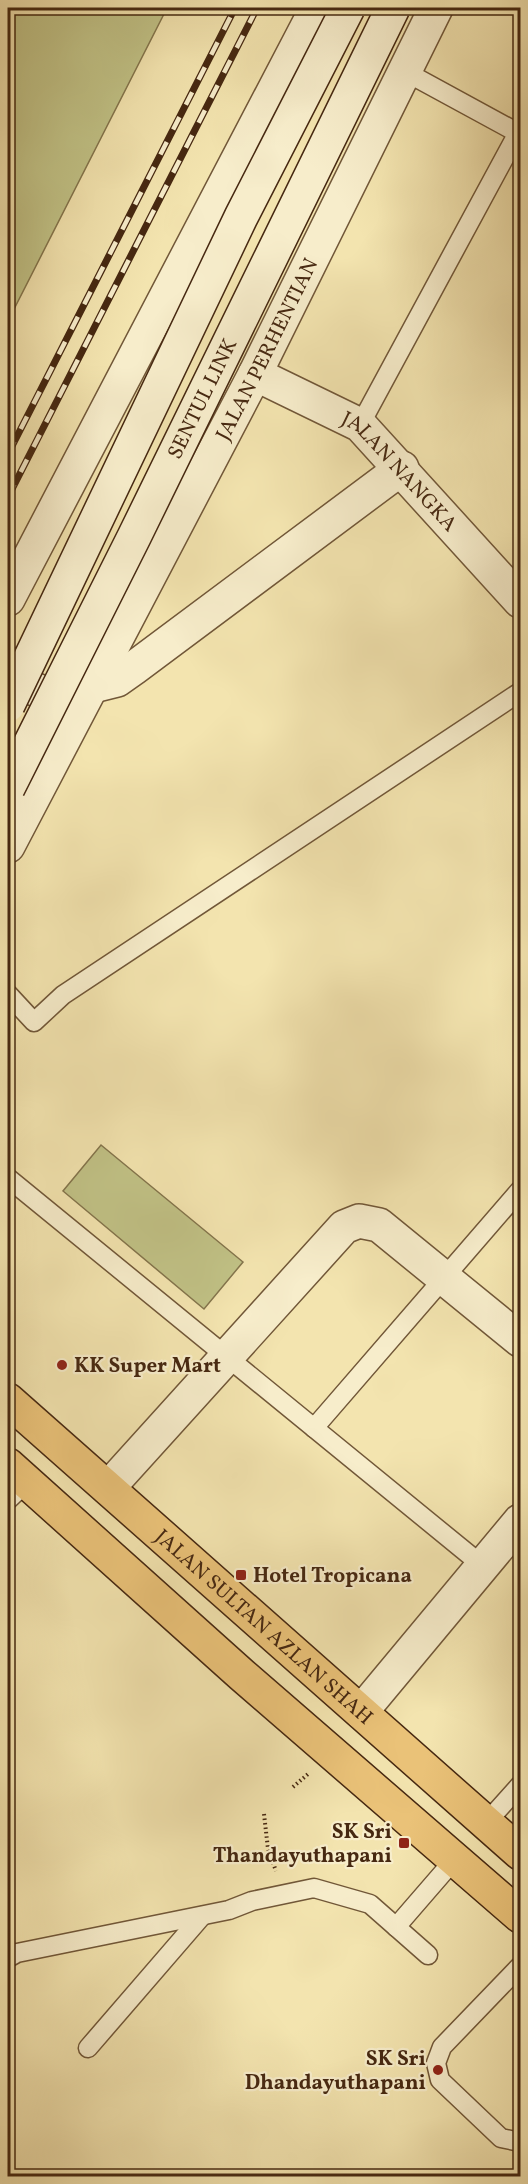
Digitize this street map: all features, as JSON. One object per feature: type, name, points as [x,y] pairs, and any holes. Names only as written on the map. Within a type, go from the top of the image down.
[{"type":"main road","name":"JALAN SULTAN AZLAN SHAH","points":[[8,1400],[520,1853]]},
{"type":"main road","points":[[14,1482],[242,1675],[520,1916]]},
{"type":"street","points":[[8,599],[317,8]]},
{"type":"street","name":"SENTUL LINK","points":[[8,705],[241,216],[348,8]]},
{"type":"street","name":"SENTUL LINK","points":[[8,788],[134,537],[393,8]]},
{"type":"street","name":"JALAN PERHENTIAN","points":[[8,846],[88,687],[255,374],[435,8]]},
{"type":"street","name":"JALAN NANGKA","points":[[255,374],[360,424],[520,601]]},
{"type":"street","points":[[8,663],[30,688],[44,693],[68,694],[117,680],[402,468]]},
{"type":"street","points":[[108,1488],[344,1227],[359,1221],[379,1225],[520,1340]]},
{"type":"street","points":[[361,1712],[520,1521]]},
{"type":"lane","points":[[360,424],[519,131],[404,71]]},
{"type":"lane","points":[[8,994],[34,1022],[63,995],[520,692]]},
{"type":"lane","points":[[8,1178],[483,1566]]},
{"type":"lane","points":[[314,1428],[520,1190]]},
{"type":"lane","points":[[486,1823],[520,1785]]},
{"type":"lane","points":[[396,1927],[454,1860]]},
{"type":"lane","points":[[8,1958],[17,1953],[202,1916],[314,1888],[370,1904],[428,1955]]},
{"type":"lane","points":[[87,2048],[202,1916]]},
{"type":"lane","points":[[520,1966],[442,2047],[436,2063],[440,2080],[476,2116],[501,2138],[520,2142]]},
{"type":"path","points":[[293,1787],[317,1767]]},
{"type":"path","points":[[264,1814],[268,1849],[285,1894]]},
{"type":"green space","points":[[8,8],[167,8],[8,321]]},
{"type":"green space","points":[[101,1145],[243,1262],[204,1309],[63,1191]]},
{"type":"railway","points":[[8,454],[235,8]]},
{"type":"railway","points":[[8,497],[257,8]]},
{"type":"place","name":"KK Super Mart","points":[[62,1365]]},
{"type":"place","name":"Hotel Tropicana","points":[[241,1575]]},
{"type":"place","name":"SK Sri Thandayuthapani","points":[[404,1843]]},
{"type":"place","name":"SK Sri Dhandayuthapani","points":[[438,2070]]}]
